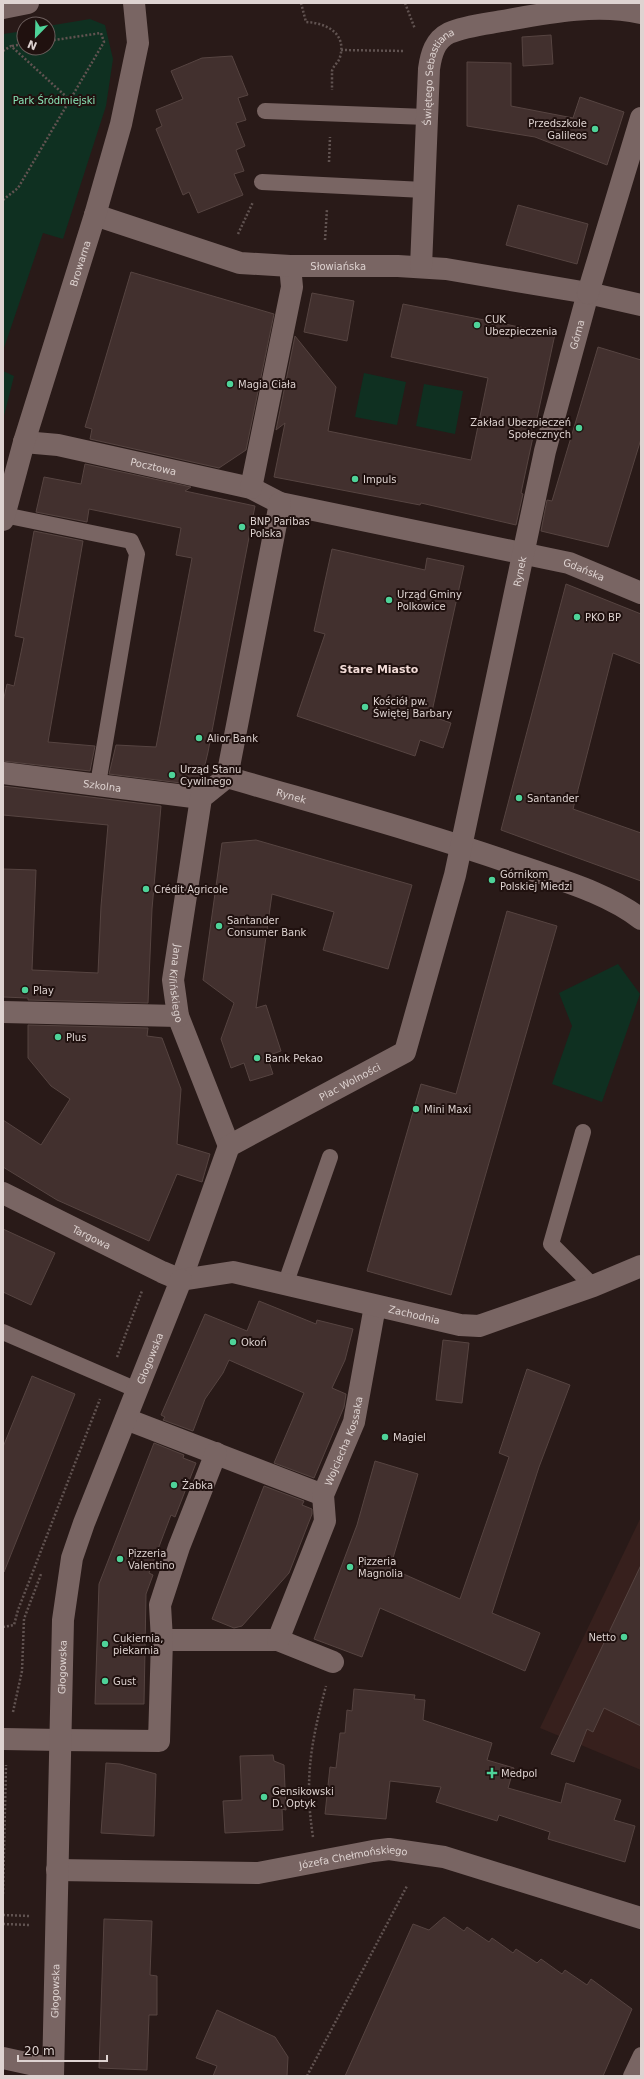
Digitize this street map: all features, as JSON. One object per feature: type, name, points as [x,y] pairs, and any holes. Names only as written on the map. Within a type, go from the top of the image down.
[{"type":"street","points":[[3,8],[28,3]]},
{"type":"street","name":"Browarna","points":[[4,518],[24,442],[95,214],[121,124],[138,43],[134,3]]},
{"type":"street","name":"Świętego Sebastiana","points":[[422,267],[430,56],[436,43],[448,34],[473,26],[538,15],[612,6],[641,13]]},
{"type":"street","name":"Górna","points":[[524,555],[545,451],[588,294],[641,118]]},
{"type":"street","name":"Słowiańska","points":[[95,214],[240,263],[290,266],[422,267],[446,269],[588,294],[641,306]]},
{"type":"street","points":[[251,488],[292,287],[290,266]]},
{"type":"street","name":"Pocztowa","points":[[24,442],[58,445],[251,488],[280,503]]},
{"type":"street","points":[[201,798],[228,778],[280,503]]},
{"type":"street","name":"Rynek","points":[[228,778],[461,845],[524,555],[280,503]]},
{"type":"street","name":"Gdańska","points":[[524,555],[569,563],[641,593]]},
{"type":"street","name":"Szkolna","points":[[3,773],[201,798]]},
{"type":"street","name":"Jana Kilińskiego","points":[[201,798],[173,980],[178,1016],[229,1146]]},
{"type":"street","points":[[461,845],[588,890],[610,900],[641,919]]},
{"type":"street","name":"Plac Wolności","points":[[229,1146],[405,1052],[455,875],[461,845]]},
{"type":"street","points":[[3,1012],[178,1016]]},
{"type":"street","points":[[181,1280],[229,1146]]},
{"type":"street","name":"Targowa","points":[[3,1193],[137,1260],[181,1280]]},
{"type":"street","name":"Zachodnia","points":[[181,1280],[233,1272],[460,1326],[479,1326],[593,1286],[641,1266]]},
{"type":"street","name":"Głogowska","points":[[53,2073],[63,1620],[72,1558],[84,1523],[181,1280]]},
{"type":"street","name":"Wojciecha Kossaka","points":[[278,1640],[326,1521],[324,1495],[354,1422],[375,1306]]},
{"type":"street","points":[[126,1419],[324,1495]]},
{"type":"street","points":[[3,1739],[159,1741],[162,1640],[160,1605],[179,1547],[216,1453]]},
{"type":"street","points":[[162,1640],[278,1640],[333,1662]]},
{"type":"street","name":"Józefa Chełmońskiego","points":[[57,1870],[258,1873],[373,1850],[389,1849],[444,1857],[641,1918]]},
{"type":"street","points":[[3,2058],[53,2073]]},
{"type":"lane","points":[[266,111],[427,117]]},
{"type":"lane","points":[[262,182],[424,190]]},
{"type":"lane","points":[[4,518],[131,540],[135,547],[137,554],[98,784]]},
{"type":"lane","points":[[583,1132],[551,1244],[593,1286]]},
{"type":"lane","points":[[284,1285],[330,1158]]},
{"type":"lane","points":[[3,1332],[138,1390]]},
{"type":"lane","points":[[631,2076],[641,2054]]},
{"type":"path","points":[[405,3],[415,30]]},
{"type":"path","points":[[3,200],[18,188],[71,101],[104,42],[100,33],[56,40]]},
{"type":"path","points":[[3,51],[11,46],[16,45]]},
{"type":"path","points":[[11,46],[71,101]]},
{"type":"path","points":[[341,50],[412,51]]},
{"type":"path","points":[[235,240],[262,182]]},
{"type":"path","points":[[3,1627],[14,1625],[18,1610],[142,1292],[128,1280],[137,1260]]},
{"type":"path","points":[[314,1843],[307,1793],[309,1769],[314,1728],[333,1662]]},
{"type":"path","points":[[307,2076],[407,1886]]},
{"type":"shaded area","points":[[641,1517],[641,1770],[540,1728]]},
{"type":"green space","name":"Park Śródmiejski","points":[[90,19],[105,25],[113,59],[106,106],[63,239],[43,233],[3,351],[3,34],[16,32],[16,56],[56,56],[56,25]]},
{"type":"green space","points":[[3,371],[14,376],[3,420]]},
{"type":"green space","points":[[364,373],[406,382],[397,425],[355,417]]},
{"type":"green space","points":[[424,384],[463,391],[455,434],[416,426]]},
{"type":"green space","points":[[618,964],[640,994],[602,1102],[552,1084],[572,1026],[559,993]]},
{"type":"building","points":[[551,35],[553,64],[523,66],[522,37]]},
{"type":"building","points":[[232,56],[248,95],[238,98],[246,120],[236,123],[245,146],[236,150],[244,171],[234,174],[243,195],[198,213],[189,192],[183,195],[156,129],[162,126],[156,110],[183,99],[171,71],[202,58]]},
{"type":"building","points":[[467,62],[511,63],[511,106],[573,118],[580,97],[624,112],[607,165],[535,137],[467,126]]},
{"type":"building","points":[[518,205],[588,224],[577,264],[506,245]]},
{"type":"building","points":[[131,272],[274,314],[246,450],[219,468],[90,439],[92,429],[85,427]]},
{"type":"building","points":[[312,293],[354,301],[347,341],[304,332]]},
{"type":"building","points":[[403,304],[555,334],[521,493],[523,494],[516,525],[421,503],[420,505],[274,477],[285,423],[276,430],[295,336],[336,387],[328,431],[471,460],[488,378],[391,357]]},
{"type":"building","points":[[598,347],[641,360],[641,439],[608,547],[541,531],[547,500],[552,501]]},
{"type":"building","points":[[85,464],[191,487],[185,491],[255,506],[208,752],[201,782],[197,785],[109,774],[116,745],[156,747],[192,558],[176,555],[181,528],[89,509],[87,522],[36,512],[44,477],[81,484]]},
{"type":"building","points":[[34,531],[83,541],[48,742],[95,746],[90,771],[3,761],[3,702],[7,684],[14,686],[24,638],[15,636]]},
{"type":"building","points":[[332,549],[425,570],[427,558],[464,566],[431,716],[451,723],[443,748],[420,740],[415,756],[297,716],[325,634],[314,631]]},
{"type":"building","points":[[566,584],[641,614],[641,664],[613,653],[573,809],[641,833],[641,881],[501,830]]},
{"type":"building","points":[[3,786],[161,806],[152,909],[148,1003],[28,1000],[28,998],[3,997],[3,869],[36,870],[32,970],[98,973],[101,906],[108,825],[3,815]]},
{"type":"building","points":[[256,840],[412,885],[388,969],[323,950],[334,912],[272,894],[256,1008],[266,1005],[281,1051],[267,1056],[273,1074],[250,1081],[244,1063],[231,1068],[221,1039],[234,1003],[203,980],[222,843]]},
{"type":"building","points":[[507,911],[557,926],[451,1295],[367,1271],[421,1084],[456,1094]]},
{"type":"building","points":[[28,1025],[148,1028],[147,1036],[162,1038],[181,1089],[177,1144],[210,1154],[202,1182],[177,1174],[149,1241],[57,1200],[3,1167],[3,1120],[41,1145],[70,1099],[51,1086],[28,1058]]},
{"type":"building","points":[[3,1229],[55,1253],[31,1305],[3,1292]]},
{"type":"building","points":[[259,1301],[316,1324],[317,1320],[353,1329],[345,1360],[332,1388],[346,1394],[344,1407],[314,1478],[274,1463],[304,1393],[229,1360],[223,1373],[205,1399],[193,1431],[163,1420],[165,1417],[161,1415],[205,1314],[247,1331]]},
{"type":"building","points":[[443,1340],[469,1343],[462,1403],[436,1400]]},
{"type":"building","points":[[527,1369],[570,1385],[539,1467],[492,1613],[540,1633],[525,1671],[380,1608],[362,1657],[314,1639],[357,1525],[375,1461],[418,1474],[390,1568],[460,1599],[509,1457],[499,1453]]},
{"type":"building","points":[[32,1376],[75,1394],[4,1572],[3,1447]]},
{"type":"building","points":[[154,1443],[184,1455],[183,1458],[196,1463],[175,1517],[171,1515],[149,1573],[153,1575],[146,1594],[144,1704],[95,1704],[99,1584]]},
{"type":"building","points":[[264,1486],[304,1501],[302,1505],[312,1509],[312,1514],[289,1573],[242,1626],[234,1628],[212,1619]]},
{"type":"building","name":"Netto","points":[[641,1565],[641,1726],[604,1708],[593,1732],[587,1729],[574,1762],[551,1754]]},
{"type":"building","points":[[354,1689],[415,1695],[414,1699],[425,1700],[423,1720],[492,1743],[487,1760],[514,1768],[508,1788],[561,1803],[566,1783],[621,1800],[614,1820],[635,1826],[625,1862],[548,1839],[550,1832],[499,1815],[497,1821],[436,1802],[441,1787],[390,1781],[386,1819],[325,1814],[330,1767],[336,1768],[340,1733],[345,1733],[347,1710],[352,1711]]},
{"type":"building","points":[[273,1755],[274,1761],[284,1765],[286,1810],[282,1809],[283,1830],[225,1833],[223,1801],[242,1800],[240,1756]]},
{"type":"building","points":[[106,1763],[120,1764],[156,1774],[154,1836],[101,1833]]},
{"type":"building","points":[[444,1917],[464,1931],[467,1927],[489,1942],[492,1938],[513,1953],[516,1949],[537,1963],[541,1959],[562,1974],[565,1970],[587,1985],[591,1979],[632,2009],[603,2076],[345,2076],[413,1924],[429,1930]]},
{"type":"building","points":[[104,1919],[152,1921],[150,1975],[157,1976],[157,2015],[149,2015],[147,2070],[99,2068]]},
{"type":"building","points":[[217,2010],[275,2037],[288,2057],[287,2076],[213,2076],[217,2066],[196,2058]]},
{"type":"place","name":"Przedszkole Galileos","points":[[595,129]]},
{"type":"place","name":"CUK Ubezpieczenia","points":[[477,325]]},
{"type":"place","name":"Magia Ciała","points":[[230,384]]},
{"type":"place","name":"Zakład Ubezpieczeń Społecznych","points":[[579,428]]},
{"type":"place","name":"Impuls","points":[[355,479]]},
{"type":"place","name":"BNP Paribas Polska","points":[[242,527]]},
{"type":"place","name":"Urząd Gminy Polkowice","points":[[389,600]]},
{"type":"place","name":"PKO BP","points":[[577,617]]},
{"type":"place","name":"Kościół pw. Świętej Barbary","points":[[365,707]]},
{"type":"place","name":"Alior Bank","points":[[199,738]]},
{"type":"place","name":"Urząd Stanu Cywilnego","points":[[172,775]]},
{"type":"place","name":"Santander","points":[[519,798]]},
{"type":"place","name":"Górnikom Polskiej Miedzi","points":[[492,880]]},
{"type":"place","name":"Crédit Agricole","points":[[146,889]]},
{"type":"place","name":"Santander Consumer Bank","points":[[219,926]]},
{"type":"place","name":"Play","points":[[25,990]]},
{"type":"place","name":"Plus","points":[[58,1037]]},
{"type":"place","name":"Bank Pekao","points":[[257,1058]]},
{"type":"place","name":"Mini Maxi","points":[[416,1109]]},
{"type":"place","name":"Okoń","points":[[233,1342]]},
{"type":"place","name":"Magiel","points":[[385,1437]]},
{"type":"place","name":"Żabka","points":[[174,1485]]},
{"type":"place","name":"Pizzeria Valentino","points":[[120,1559]]},
{"type":"place","name":"Pizzeria Magnolia","points":[[350,1567]]},
{"type":"place","name":"Netto","points":[[624,1637]]},
{"type":"place","name":"Cukiernia, piekarnia","points":[[105,1644]]},
{"type":"place","name":"Gust","points":[[105,1681]]},
{"type":"place","name":"Medpol","points":[[492,1773]]},
{"type":"place","name":"Gensikowski D. Optyk","points":[[264,1797]]},
{"type":"district","name":"Stare Miasto","points":[[379,669]]}]
